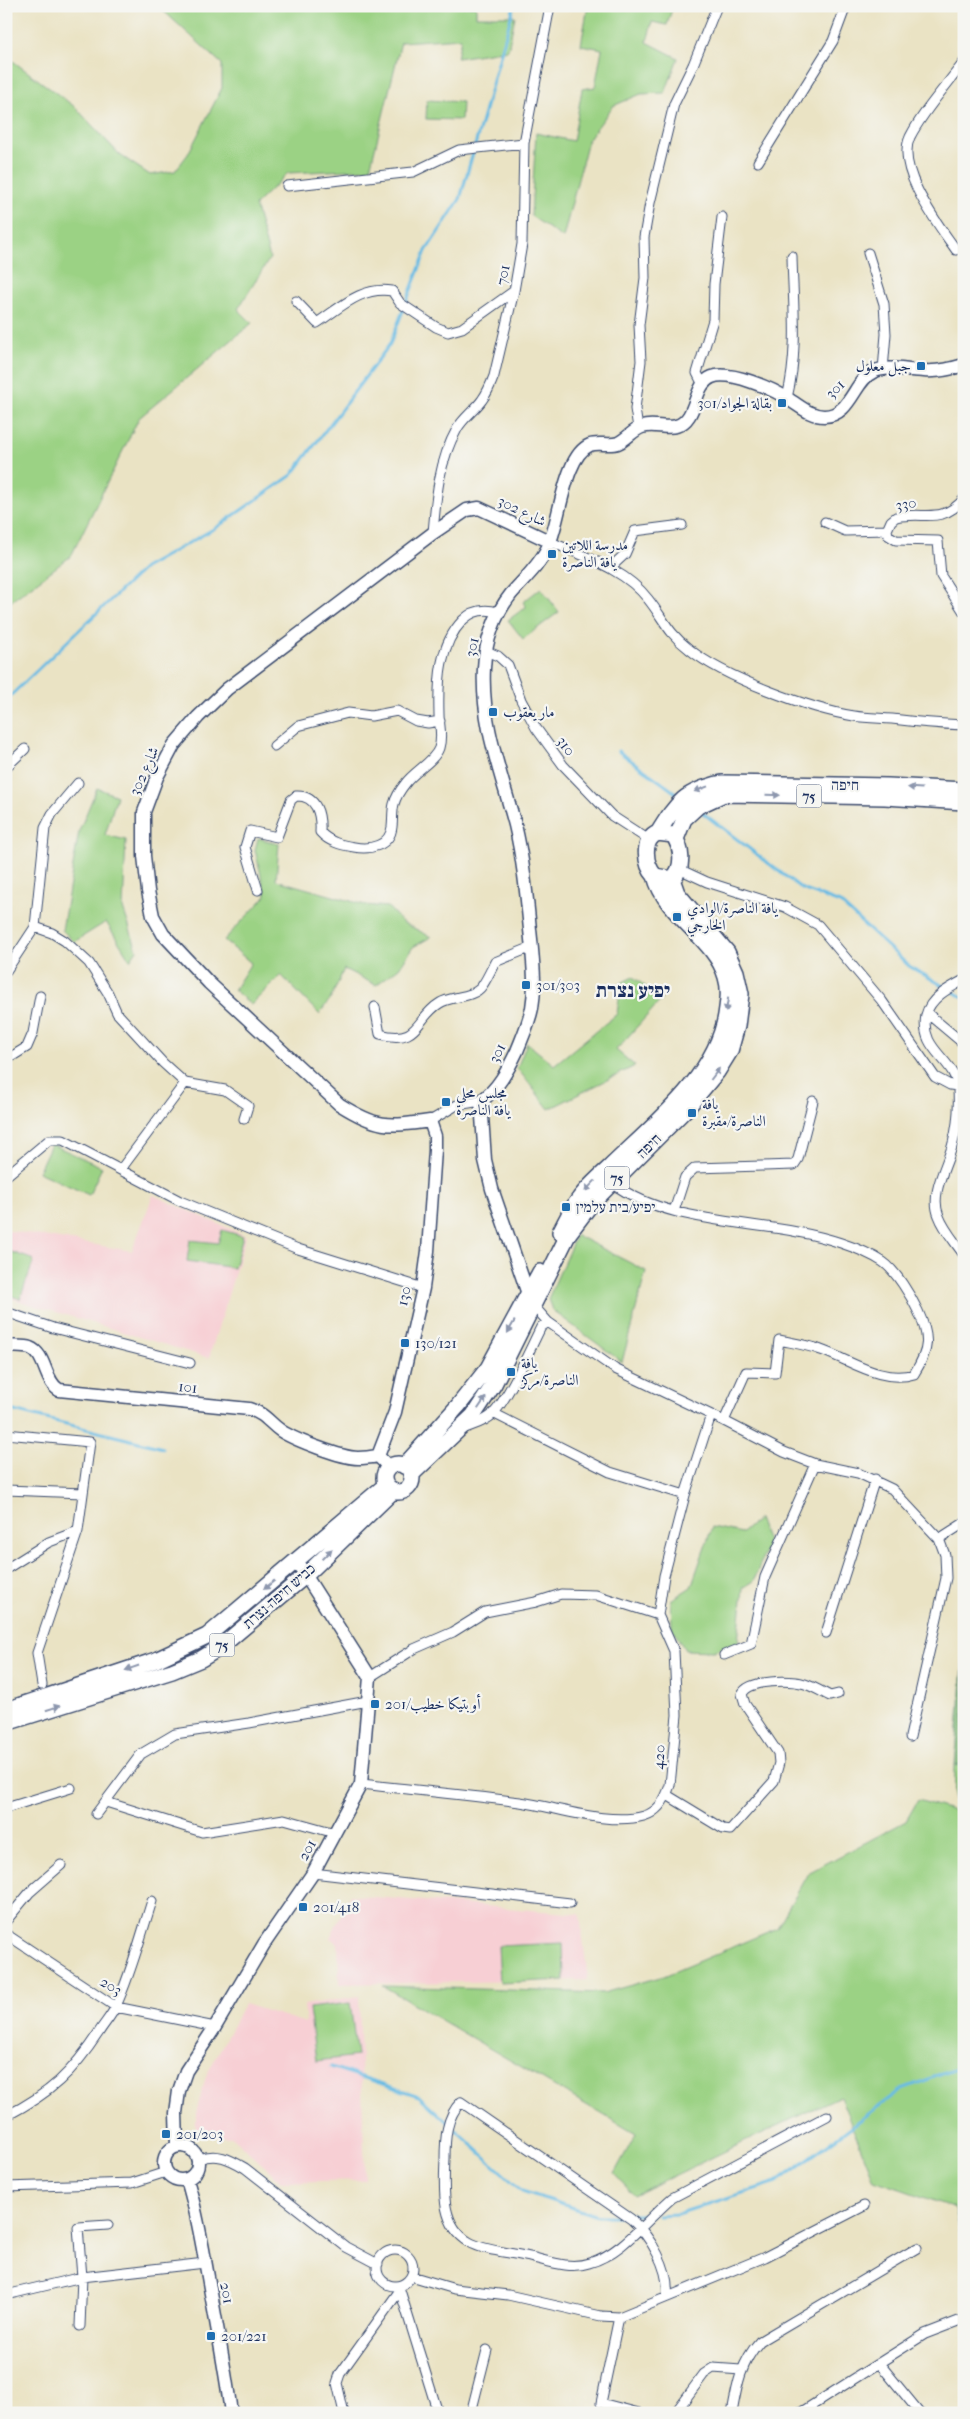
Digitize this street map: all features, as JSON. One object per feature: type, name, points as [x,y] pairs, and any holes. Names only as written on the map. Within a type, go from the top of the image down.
[{"type":"highway","name":"חיפה","points":[[653,837],[686,795],[703,787],[722,783],[888,786],[964,790]]},
{"type":"highway","name":"חיפה","points":[[676,839],[684,820],[698,806],[708,799],[724,794],[885,797],[964,802]]},
{"type":"highway","points":[[653,837],[668,833],[676,839]]},
{"type":"highway","name":"75","points":[[653,837],[647,849],[647,863],[655,876]]},
{"type":"highway","name":"75","points":[[675,874],[680,850],[676,839]]},
{"type":"highway","name":"חיפה","points":[[402,1470],[458,1406],[488,1368],[531,1301],[570,1233],[591,1204],[687,1108],[717,1072],[730,1051],[737,1026],[741,994],[736,972],[727,952],[676,893],[675,874]]},
{"type":"highway","points":[[655,876],[675,874]]},
{"type":"highway","name":"חיפה","points":[[402,1470],[456,1432],[472,1416],[494,1384],[579,1198],[678,1099],[707,1064],[718,1046],[729,994],[726,976],[719,961],[661,894],[655,876]]},
{"type":"highway","name":"75","points":[[402,1470],[411,1482],[407,1489],[401,1492],[390,1488],[385,1476],[402,1470]]},
{"type":"highway","name":"כביש חיפה-נצרת","points":[[6,1710],[156,1660],[207,1636],[390,1488]]},
{"type":"highway","name":"כביש חיפה-נצרת","points":[[6,1722],[172,1671],[201,1659],[219,1648],[306,1575],[390,1488]]},
{"type":"street","name":"701","points":[[433,533],[436,494],[442,465],[457,428],[482,400],[489,389],[494,376],[514,292],[522,244],[524,143],[550,6]]},
{"type":"street","points":[[717,6],[693,65],[674,104],[650,203],[644,237],[645,278],[639,325],[641,361],[635,409],[638,428],[652,424],[674,427],[685,421],[693,409],[703,385],[697,373],[713,320],[714,284],[722,217]]},
{"type":"street","points":[[758,162],[833,41],[846,6]]},
{"type":"street","points":[[956,250],[942,230],[909,173],[907,152],[910,138],[917,126],[964,62]]},
{"type":"street","points":[[287,186],[413,172],[459,150],[524,143]]},
{"type":"street","points":[[868,253],[884,304],[886,334],[882,370],[928,372],[964,365]]},
{"type":"street","points":[[786,398],[793,372],[795,348],[792,256]]},
{"type":"street","points":[[296,302],[316,323],[362,292],[380,289],[392,290],[400,303],[436,327],[448,332],[462,328],[514,292]]},
{"type":"street","name":"301","points":[[703,385],[711,377],[740,378],[786,398],[810,413],[822,416],[831,415],[849,402],[862,381],[872,372],[882,370]]},
{"type":"street","name":"301","points":[[481,1102],[492,1092],[504,1076],[529,1022],[533,1004],[534,963],[527,892],[516,827],[492,746],[486,716],[484,667],[486,651],[498,612],[510,595],[540,563],[551,542],[575,460],[590,445],[622,442],[638,428]]},
{"type":"street","name":"330","points":[[825,522],[845,531],[887,530],[891,521],[896,517],[944,515],[951,512],[964,499]]},
{"type":"street","name":"شارع 302","points":[[430,1121],[385,1126],[358,1116],[338,1104],[209,983],[163,934],[153,916],[148,891],[144,847],[144,812],[157,777],[174,745],[198,716],[227,689],[433,533],[467,510],[479,508],[551,542]]},
{"type":"street","points":[[610,568],[625,554],[635,531],[682,525]]},
{"type":"street","points":[[887,530],[888,535],[896,540],[938,540],[941,576],[964,612]]},
{"type":"street","points":[[551,542],[610,568],[635,586],[649,600],[674,637],[710,664],[743,680],[813,705],[853,716],[929,724],[963,724]]},
{"type":"street","points":[[258,890],[245,847],[250,831],[277,837],[291,800],[296,796],[310,798],[315,804],[321,819],[320,832],[326,838],[341,845],[362,848],[375,847],[384,842],[392,829],[394,804],[406,782],[438,750],[442,737],[440,674],[443,655],[449,638],[467,616],[477,611],[489,610],[498,612]]},
{"type":"street","name":"310","points":[[486,651],[498,656],[508,665],[528,714],[562,765],[612,816],[653,837]]},
{"type":"street","points":[[274,746],[298,726],[348,713],[371,716],[397,711],[416,721],[428,723],[440,721]]},
{"type":"street","points":[[6,767],[26,749]]},
{"type":"street","points":[[6,971],[35,927],[45,828],[52,814],[78,783]]},
{"type":"street","points":[[675,874],[707,882],[785,907],[818,925],[882,1001],[935,1077],[950,1086],[958,1086]]},
{"type":"street","points":[[35,927],[52,933],[65,941],[89,963],[108,993],[117,1013],[163,1063],[185,1083],[225,1090],[248,1106],[244,1120]]},
{"type":"street","points":[[375,1007],[380,1034],[405,1036],[415,1031],[441,1002],[476,991],[482,987],[495,962],[532,947]]},
{"type":"street","points":[[964,980],[937,997],[931,1004],[927,1013],[925,1031],[928,1040],[953,1073],[958,1086],[957,1126],[937,1193],[936,1205],[938,1216],[964,1255]]},
{"type":"street","points":[[6,1060],[27,1047],[33,1033],[40,996]]},
{"type":"street","points":[[927,1013],[964,1044]]},
{"type":"street","points":[[122,1169],[185,1083]]},
{"type":"street","points":[[674,1212],[685,1177],[695,1168],[794,1165],[798,1160],[813,1101]]},
{"type":"street","points":[[430,1121],[457,1105],[481,1102],[482,1138],[487,1169],[531,1301],[548,1322],[615,1369],[724,1420],[784,1452],[815,1464],[858,1473],[874,1479],[892,1489],[904,1500],[939,1539],[945,1555],[946,1578],[910,1737]]},
{"type":"street","name":"130","points":[[378,1456],[395,1412],[423,1288],[428,1251],[435,1150],[435,1136],[430,1121]]},
{"type":"street","points":[[6,1176],[50,1140],[63,1140],[122,1169],[180,1201],[298,1249],[423,1288]]},
{"type":"street","points":[[612,1183],[623,1192],[674,1212],[810,1234],[867,1252],[884,1263],[912,1297],[927,1330],[927,1345],[922,1362],[914,1374],[903,1378],[879,1374],[820,1349],[779,1340],[775,1373],[746,1372],[724,1420]]},
{"type":"street","points":[[6,1312],[53,1328],[190,1363]]},
{"type":"street","points":[[456,1432],[482,1422],[493,1413],[516,1377],[540,1326],[548,1322]]},
{"type":"street","name":"101","points":[[6,1346],[29,1348],[36,1352],[50,1382],[59,1390],[249,1409],[261,1412],[281,1430],[303,1442],[358,1458],[378,1456]]},
{"type":"street","points":[[493,1413],[610,1472],[685,1495]]},
{"type":"street","points":[[297,1562],[370,1677],[414,1649],[453,1632],[485,1612],[536,1602],[562,1594],[596,1596],[658,1615],[664,1576],[685,1495],[711,1415]]},
{"type":"street","points":[[6,1434],[90,1442],[78,1531],[37,1653],[42,1685]]},
{"type":"street","points":[[378,1456],[402,1470]]},
{"type":"street","points":[[724,1655],[751,1644],[765,1577],[815,1464]]},
{"type":"street","points":[[826,1633],[874,1479]]},
{"type":"street","points":[[6,1490],[83,1493]]},
{"type":"street","points":[[939,1539],[964,1524]]},
{"type":"street","points":[[6,1569],[48,1542],[78,1531]]},
{"type":"street","name":"420","points":[[658,1615],[674,1651],[677,1715],[670,1785],[667,1795]]},
{"type":"street","name":"201","points":[[177,2145],[176,2112],[179,2091],[186,2071],[215,2027],[264,1944],[314,1873],[361,1784],[370,1677]]},
{"type":"street","points":[[361,1784],[522,1802],[597,1816],[630,1818],[646,1815],[655,1810],[667,1795],[722,1829],[730,1830],[774,1781],[779,1762],[778,1754],[745,1704],[742,1694],[744,1689],[750,1685],[761,1683],[804,1684],[830,1696],[838,1694]]},
{"type":"street","points":[[96,1814],[140,1754],[175,1734],[249,1723],[368,1701]]},
{"type":"street","points":[[6,1808],[71,1788]]},
{"type":"street","points":[[106,1802],[202,1832],[284,1820],[335,1833]]},
{"type":"street","points":[[6,1921],[30,1892],[61,1865]]},
{"type":"street","points":[[314,1873],[570,1903]]},
{"type":"street","points":[[6,2116],[26,2105],[64,2078],[73,2069],[116,2007],[152,1901]]},
{"type":"street","name":"203","points":[[6,1934],[116,2007],[215,2027]]},
{"type":"street","points":[[667,2296],[668,2283],[665,2270],[642,2229],[617,2208],[461,2102],[454,2109],[447,2126],[444,2201],[450,2220],[459,2234],[470,2243],[569,2266],[589,2264],[600,2258],[642,2229],[656,2211],[672,2198],[827,2116]]},
{"type":"street","points":[[177,2145],[191,2148],[199,2159],[196,2171],[187,2180],[173,2178],[166,2172],[164,2156],[172,2147],[177,2145]]},
{"type":"street","points":[[199,2159],[218,2156],[229,2158],[245,2168],[346,2247],[378,2264]]},
{"type":"street","points":[[6,2187],[132,2183],[166,2172]]},
{"type":"street","name":"201","points":[[187,2180],[193,2198],[226,2373],[230,2413]]},
{"type":"street","points":[[412,2276],[455,2288],[508,2295],[601,2316],[619,2317],[766,2257],[864,2206]]},
{"type":"street","points":[[80,2326],[82,2277],[78,2227],[108,2225]]},
{"type":"street","points":[[732,2413],[741,2370],[749,2353],[760,2341],[917,2248]]},
{"type":"street","points":[[344,2413],[337,2383],[340,2374],[399,2288],[412,2276],[414,2265],[409,2255],[399,2250],[388,2251],[380,2259],[377,2270],[382,2280],[399,2288]]},
{"type":"street","points":[[6,2295],[82,2277],[205,2263]]},
{"type":"street","points":[[399,2288],[438,2413]]},
{"type":"street","points":[[619,2317],[601,2403],[639,2413]]},
{"type":"street","points":[[800,2413],[925,2334],[964,2319]]},
{"type":"street","points":[[471,2413],[487,2350]]},
{"type":"street","points":[[879,2363],[920,2413]]},
{"type":"street","points":[[675,2413],[704,2374],[713,2368],[741,2370]]},
{"type":"shaded area","points":[[153,1195],[246,1236],[209,1358],[6,1297],[6,1230],[132,1251]]},
{"type":"shaded area","points":[[350,1895],[580,1914],[588,1980],[339,1984],[338,1944],[330,1938]]},
{"type":"shaded area","points":[[359,1996],[365,2180],[282,2182],[232,2137],[203,2136],[196,2128],[196,2113],[206,2076],[244,2004],[306,2023],[304,2005]]},
{"type":"green space","points":[[158,6],[476,6],[476,16],[515,16],[508,50],[457,58],[461,38],[401,42],[370,169],[288,173],[255,205],[270,258],[238,309],[252,323],[139,418],[71,556],[6,605],[6,56],[75,107],[120,155],[150,175],[175,171],[188,154],[222,88],[222,64]]},
{"type":"green space","points":[[588,6],[673,6],[667,25],[652,22],[647,42],[678,58],[665,93],[641,94],[613,106],[588,140],[563,238],[531,216],[536,133],[573,141],[582,89],[595,87],[602,49],[581,45]]},
{"type":"green space","points":[[427,100],[462,102],[461,120],[426,119]]},
{"type":"green space","points":[[541,588],[559,612],[523,639],[508,620],[526,607],[523,602]]},
{"type":"green space","points":[[97,788],[117,796],[105,835],[126,840],[123,908],[137,950],[130,960],[106,922],[74,942],[62,930],[79,831]]},
{"type":"green space","points":[[258,838],[279,844],[276,880],[365,905],[388,907],[402,922],[431,937],[413,947],[399,968],[376,985],[344,969],[331,998],[319,1014],[281,975],[251,1005],[234,990],[251,963],[224,940],[266,896],[255,850]]},
{"type":"green space","points":[[633,977],[662,999],[616,1050],[635,1066],[549,1109],[517,1068],[527,1043],[554,1065],[617,1014],[621,983]]},
{"type":"green space","points":[[51,1144],[102,1167],[89,1195],[38,1172]]},
{"type":"green space","points":[[222,1230],[243,1236],[234,1268],[187,1261],[190,1240],[218,1243]]},
{"type":"green space","points":[[576,1235],[646,1271],[622,1362],[552,1310],[548,1299]]},
{"type":"green space","points":[[6,1250],[34,1260],[20,1299],[6,1294]]},
{"type":"green space","points":[[758,1519],[768,1543],[754,1581],[743,1588],[738,1642],[713,1651],[685,1650],[672,1628],[671,1600],[691,1587],[712,1527],[742,1533]]},
{"type":"green space","points":[[964,1653],[964,1765],[955,1765]]},
{"type":"green space","points":[[955,1765],[964,1765],[964,2249],[955,2208],[874,2180],[840,2096],[634,2195],[614,2174],[636,2134],[383,1986],[603,1993],[664,1976],[777,1928],[808,1873],[906,1821],[918,1800],[954,1811]]},
{"type":"green space","points":[[563,1943],[564,1980],[500,1983],[498,1946]]},
{"type":"green space","points":[[350,2003],[357,2056],[316,2061],[309,2008]]},
{"type":"waterway","points":[[6,700],[144,568],[217,527],[292,475],[390,344],[426,251],[460,199],[514,6]]},
{"type":"waterway","points":[[618,751],[680,796]]},
{"type":"waterway","points":[[699,810],[802,889],[840,903],[909,966],[964,998]]},
{"type":"waterway","points":[[6,1409],[163,1448]]},
{"type":"waterway","points":[[658,2215],[677,2214],[777,2182],[902,2089],[964,2066]]},
{"type":"waterway","points":[[331,2067],[419,2096],[522,2191],[597,2216],[621,2216]]},
{"type":"waterway","points":[[630,2215],[651,2215]]},
{"type":"place","name":"جبل معلول","points":[[921,366]]},
{"type":"place","name":"بقالة الجواد/301","points":[[782,403]]},
{"type":"place","name":"مدرسة اللاتين يافة الناصرة","points":[[552,554]]},
{"type":"place","name":"مار يعقوب","points":[[493,712]]},
{"type":"place","name":"يافة الناصرة/الوادي الخارجي","points":[[677,917]]},
{"type":"place","name":"301/303","points":[[526,985]]},
{"type":"place","name":"مجلس محلي يافة الناصرة","points":[[446,1102]]},
{"type":"place","name":"يافة الناصرة/مقبرة","points":[[692,1113]]},
{"type":"place","name":"יפיע/בית עלמין","points":[[566,1207]]},
{"type":"place","name":"130/121","points":[[405,1343]]},
{"type":"place","name":"يافة الناصرة/مركز","points":[[511,1372]]},
{"type":"place","name":"أوبتيكا خطيب/201","points":[[375,1704]]},
{"type":"place","name":"201/418","points":[[303,1907]]},
{"type":"place","name":"201/203","points":[[166,2134]]},
{"type":"place","name":"201/221","points":[[211,2336]]},
{"type":"district","name":"יפיע נצרת","points":[[633,990]]}]
